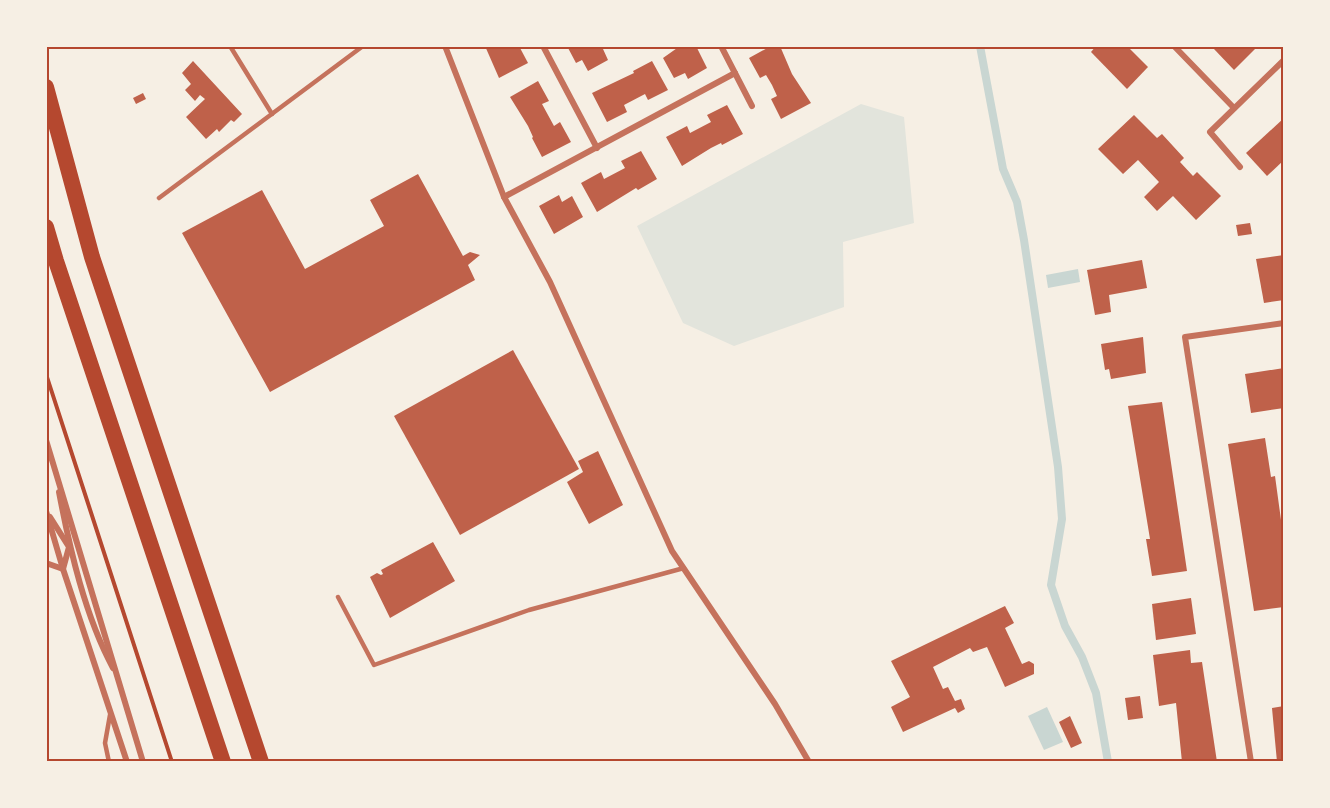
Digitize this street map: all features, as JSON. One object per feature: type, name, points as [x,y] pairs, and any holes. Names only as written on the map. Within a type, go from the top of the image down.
[{"type":"highway","points":[[46,87],[92,257],[261,762]]},
{"type":"highway","points":[[46,227],[223,762]]},
{"type":"street","points":[[445,46],[504,197],[550,282],[672,551],[775,704],[809,762]]},
{"type":"street","points":[[543,46],[597,148]]},
{"type":"street","points":[[721,46],[752,106]]},
{"type":"street","points":[[1174,46],[1234,108]]},
{"type":"street","points":[[1240,167],[1210,132],[1284,60]]},
{"type":"street","points":[[504,197],[735,73]]},
{"type":"street","points":[[1251,762],[1185,337],[1284,322]]},
{"type":"street","points":[[46,440],[143,762]]},
{"type":"street","points":[[54,461],[69,546],[100,645],[119,679]]},
{"type":"street","points":[[47,512],[69,546],[63,569]]},
{"type":"street","points":[[47,512],[63,569],[127,762]]},
{"type":"street","points":[[46,563],[63,569]]},
{"type":"lane","points":[[230,46],[272,114]]},
{"type":"lane","points":[[159,198],[363,46]]},
{"type":"lane","points":[[338,597],[374,665],[529,610],[684,568]]},
{"type":"lane","points":[[109,762],[105,743],[111,713]]},
{"type":"path","points":[[46,374],[172,762]]},
{"type":"shaded area","points":[[861,104],[904,117],[914,223],[843,242],[844,307],[734,346],[683,323],[637,226]]},
{"type":"shaded area","points":[[1078,269],[1080,282],[1048,288],[1046,275]]},
{"type":"shaded area","points":[[1047,707],[1063,742],[1044,750],[1028,716]]},
{"type":"building","points":[[485,46],[519,46],[528,63],[499,78]]},
{"type":"building","points":[[567,46],[604,46],[608,60],[588,71],[582,60],[576,63]]},
{"type":"building","points":[[680,46],[696,46],[707,68],[688,79],[685,73],[674,78],[663,58]]},
{"type":"building","points":[[771,46],[780,46],[792,74],[811,103],[781,119],[771,99],[777,96],[772,85],[766,75],[760,78],[749,58]]},
{"type":"building","points":[[1096,46],[1127,46],[1148,67],[1127,89],[1091,52]]},
{"type":"building","points":[[1216,46],[1258,46],[1234,70],[1214,49]]},
{"type":"building","points":[[193,61],[242,114],[234,122],[231,120],[219,132],[217,129],[206,139],[186,117],[205,99],[200,95],[195,101],[185,90],[191,84],[182,73]]},
{"type":"building","points":[[652,61],[668,90],[648,100],[645,94],[624,105],[627,112],[607,122],[592,93],[634,73],[633,71]]},
{"type":"building","points":[[538,81],[549,101],[542,104],[554,126],[560,122],[571,142],[542,157],[528,126],[510,97]]},
{"type":"building","points":[[143,93],[146,99],[136,104],[133,98]]},
{"type":"building","points":[[727,105],[743,134],[711,148],[682,166],[666,137],[687,126],[690,133],[711,122],[707,115]]},
{"type":"building","points":[[1134,115],[1157,138],[1162,134],[1184,158],[1180,162],[1193,176],[1197,172],[1221,196],[1196,220],[1173,196],[1157,211],[1144,197],[1159,182],[1138,160],[1123,174],[1098,149]]},
{"type":"building","points":[[1284,118],[1284,160],[1267,176],[1246,153]]},
{"type":"building","points":[[641,151],[657,179],[638,190],[636,188],[597,212],[581,183],[601,172],[604,179],[625,168],[621,161]]},
{"type":"building","points":[[418,174],[463,256],[470,252],[480,255],[468,265],[475,280],[270,392],[182,233],[262,190],[305,269],[384,226],[370,200]]},
{"type":"building","points":[[559,195],[562,202],[572,196],[583,217],[554,234],[539,206]]},
{"type":"building","points":[[1250,223],[1252,234],[1238,236],[1236,225]]},
{"type":"building","points":[[1284,255],[1284,300],[1264,303],[1256,259]]},
{"type":"building","points":[[1142,260],[1147,288],[1109,295],[1111,312],[1095,315],[1087,270]]},
{"type":"building","points":[[1143,337],[1146,373],[1111,379],[1109,369],[1105,370],[1101,344]]},
{"type":"building","points":[[513,350],[579,469],[460,535],[394,416]]},
{"type":"building","points":[[1284,368],[1284,408],[1251,413],[1245,374]]},
{"type":"building","points":[[1162,402],[1187,571],[1152,576],[1146,539],[1150,539],[1128,406]]},
{"type":"building","points":[[1265,438],[1271,477],[1275,476],[1284,542],[1284,574],[1281,574],[1284,607],[1254,611],[1228,444]]},
{"type":"building","points":[[598,451],[623,505],[589,524],[567,482],[583,472],[578,461]]},
{"type":"building","points":[[433,542],[455,581],[390,618],[370,577],[377,573],[383,574],[381,570]]},
{"type":"building","points":[[1191,598],[1196,634],[1156,640],[1152,604]]},
{"type":"building","points":[[1005,606],[1014,623],[1005,628],[1022,664],[1029,661],[1034,664],[1034,674],[1005,687],[987,647],[973,652],[970,648],[933,667],[943,689],[948,687],[955,701],[961,699],[965,709],[958,713],[955,708],[903,732],[891,707],[910,697],[891,661]]},
{"type":"building","points":[[1190,650],[1191,663],[1202,662],[1217,762],[1182,762],[1176,703],[1159,706],[1153,655]]},
{"type":"building","points":[[1140,696],[1143,718],[1128,720],[1125,698]]},
{"type":"building","points":[[1284,706],[1284,762],[1277,762],[1272,708]]},
{"type":"building","points":[[1070,716],[1082,743],[1071,748],[1059,722]]},
{"type":"waterway","points":[[980,46],[1003,169],[1017,202],[1058,467],[1062,519],[1051,585],[1065,626],[1082,657],[1096,693],[1108,762]]}]
